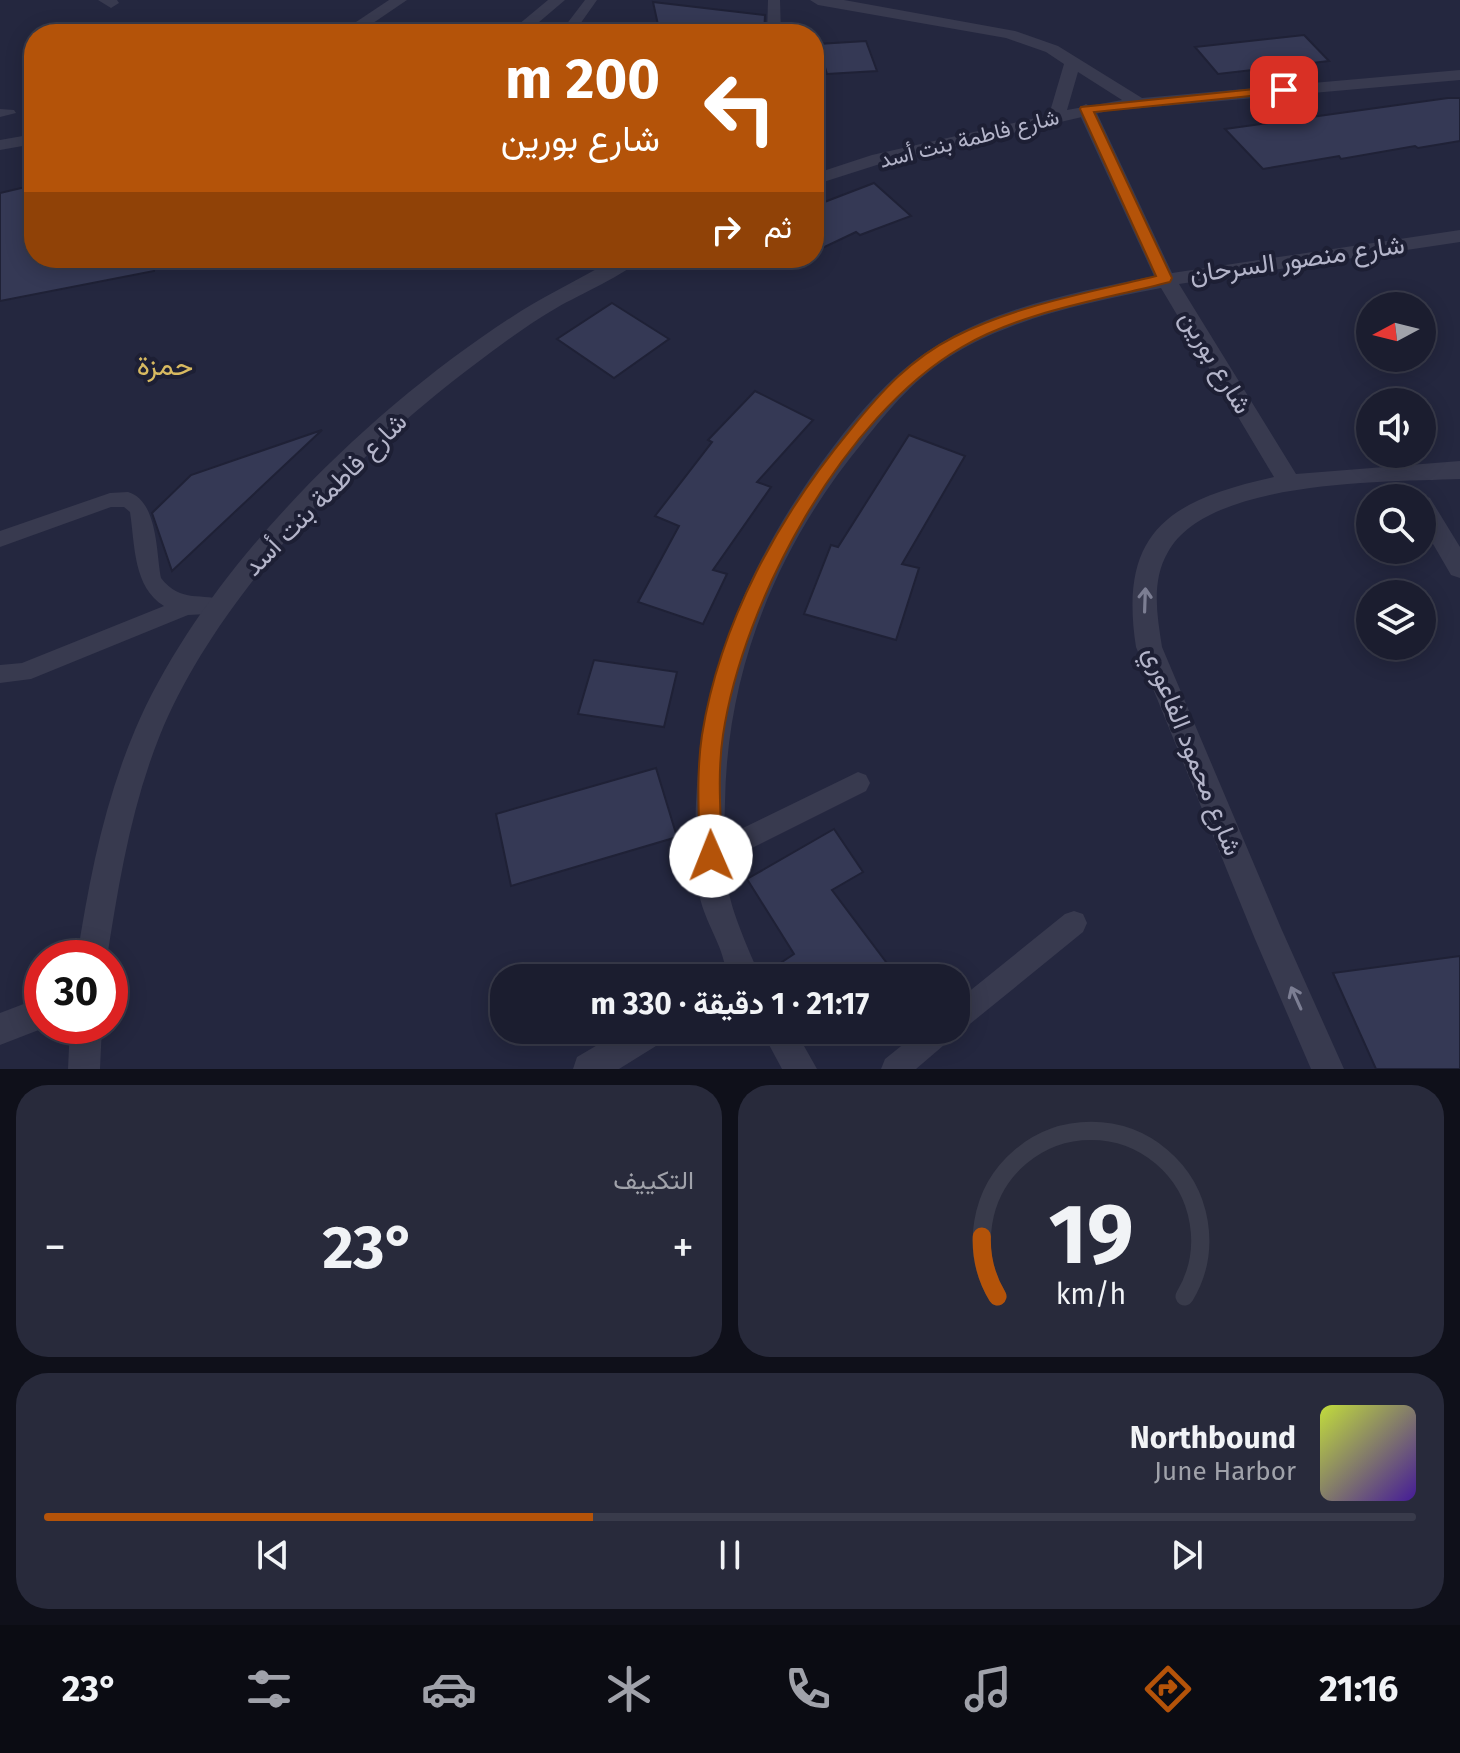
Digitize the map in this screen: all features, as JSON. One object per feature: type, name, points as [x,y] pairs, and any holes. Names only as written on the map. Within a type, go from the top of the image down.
[{"type":"street","points":[[364,23],[399,0]]},
{"type":"street","points":[[364,23],[413,0]]},
{"type":"street","points":[[527,24],[557,0]]},
{"type":"street","points":[[818,0],[1009,34],[1052,49],[1137,102]]},
{"type":"street","points":[[1057,115],[1073,61]]},
{"type":"street","name":"شارع فاطمة بنت أسد","points":[[824,177],[878,159],[1086,109],[1460,75]]},
{"type":"street","name":"شارع بورين","points":[[1086,109],[1165,278],[1289,482]]},
{"type":"street","points":[[0,145],[24,141]]},
{"type":"street","name":"شارع منصور السرحان","points":[[738,964],[717,903],[711,856],[709,785],[712,737],[722,690],[735,647],[779,544],[817,482],[894,388],[921,365],[960,341],[1022,315],[1165,278],[1460,236]]},
{"type":"street","name":"شارع فاطمة بنت أسد","points":[[95,940],[101,895],[123,801],[155,719],[194,645],[249,567],[381,431],[504,333],[614,268]]},
{"type":"street","name":"شارع محمود الفاعوري","points":[[1328,1069],[1270,939],[1149,647],[1143,604],[1147,571],[1160,544],[1181,519],[1217,502],[1289,482],[1460,470]]},
{"type":"street","points":[[1404,473],[1411,484]]},
{"type":"street","points":[[1436,528],[1460,568]]},
{"type":"street","points":[[0,1029],[24,1020]]},
{"type":"street","points":[[84,1069],[85,1044]]},
{"type":"street","points":[[589,1069],[630,1044]]},
{"type":"street","points":[[786,1044],[801,1069]]},
{"type":"lane","points":[[573,24],[591,0]]},
{"type":"lane","points":[[774,0],[774,24]]},
{"type":"lane","points":[[0,539],[110,500],[128,499],[139,509],[151,581],[171,602],[220,607]]},
{"type":"lane","points":[[0,674],[23,672],[187,606]]},
{"type":"lane","points":[[711,856],[858,783]]},
{"type":"lane","points":[[970,1008],[1074,923]]},
{"type":"lane","points":[[895,1069],[925,1044]]},
{"type":"building","points":[[653,2],[765,15],[765,24],[658,24]]},
{"type":"building","points":[[1304,35],[1329,61],[1218,74],[1195,47]]},
{"type":"building","points":[[866,41],[877,71],[827,74],[824,44]]},
{"type":"building","points":[[1460,98],[1460,141],[1341,159],[1339,156],[1263,169],[1225,129]]},
{"type":"building","points":[[874,183],[911,216],[860,235],[856,232],[824,247],[824,202]]},
{"type":"building","points":[[24,187],[24,268],[154,268],[154,271],[0,301],[0,193]]},
{"type":"building","points":[[612,303],[669,339],[614,378],[557,339]]},
{"type":"building","points":[[755,391],[813,420],[757,482],[771,487],[713,570],[727,574],[703,624],[638,602],[679,526],[655,516],[712,442],[708,440]]},
{"type":"building","points":[[322,430],[172,571],[152,513],[191,475]]},
{"type":"building","points":[[909,435],[965,456],[902,564],[919,568],[896,640],[804,614],[831,545],[838,547]]},
{"type":"building","points":[[594,660],[677,672],[664,727],[578,714]]},
{"type":"building","points":[[656,768],[677,837],[511,886],[496,814]]},
{"type":"building","points":[[834,829],[863,872],[832,890],[888,964],[783,964],[794,954],[747,879]]},
{"type":"building","points":[[1460,956],[1460,1069],[1376,1069],[1333,973]]},
{"type":"district","name":"حمزة","points":[[165,365]]},
{"type":"route","points":[[711,856],[709,785],[712,737],[722,690],[735,647],[779,544],[817,482],[894,388],[921,365],[960,341],[1022,315],[1165,278],[1086,109],[1284,90]]}]
